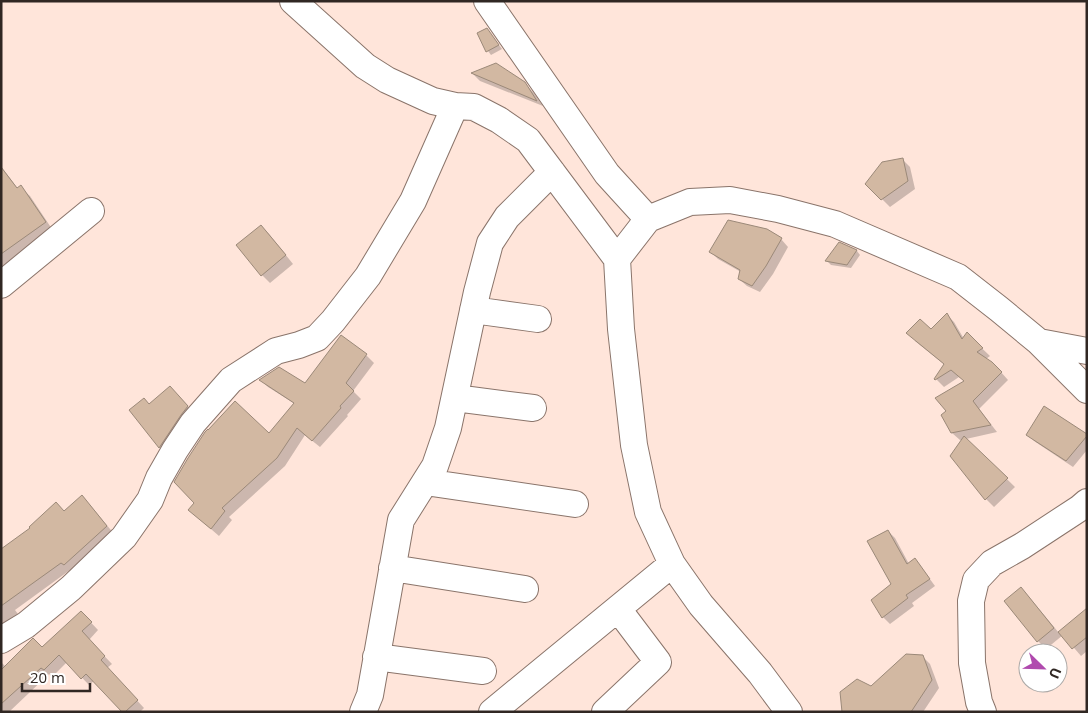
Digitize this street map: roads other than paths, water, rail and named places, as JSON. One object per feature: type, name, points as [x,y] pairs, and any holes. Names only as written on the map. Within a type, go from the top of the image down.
[{"type":"street","points":[[293,1],[365,66],[387,80],[433,101],[455,106],[474,107],[499,120],[528,140],[617,259],[621,329],[634,446],[648,512],[672,564],[701,605],[760,674],[789,712]]},
{"type":"street","points":[[487,1],[607,174],[648,219]]},
{"type":"street","points":[[1,640],[26,625],[71,588],[124,537],[150,500],[159,478],[193,423],[231,380],[276,351],[316,338],[333,321],[368,276],[413,201],[455,106]]},
{"type":"street","points":[[363,712],[370,695],[401,520],[435,466],[448,428],[473,310],[490,243],[507,217],[552,172]]},
{"type":"street","points":[[617,259],[648,219],[690,202],[730,200],[778,209],[835,224],[958,277],[1039,342],[1087,390]]},
{"type":"street","points":[[1,285],[91,211]]},
{"type":"street","points":[[473,310],[538,319]]},
{"type":"street","points":[[1039,342],[1087,351]]},
{"type":"street","points":[[455,398],[533,408]]},
{"type":"street","points":[[425,482],[575,504]]},
{"type":"street","points":[[983,712],[979,702],[972,663],[971,601],[976,580],[992,563],[1031,540],[1087,502]]},
{"type":"street","points":[[492,712],[672,564]]},
{"type":"street","points":[[392,568],[525,589]]},
{"type":"street","points":[[605,712],[658,662],[618,609]]},
{"type":"street","points":[[376,656],[483,672]]}]
